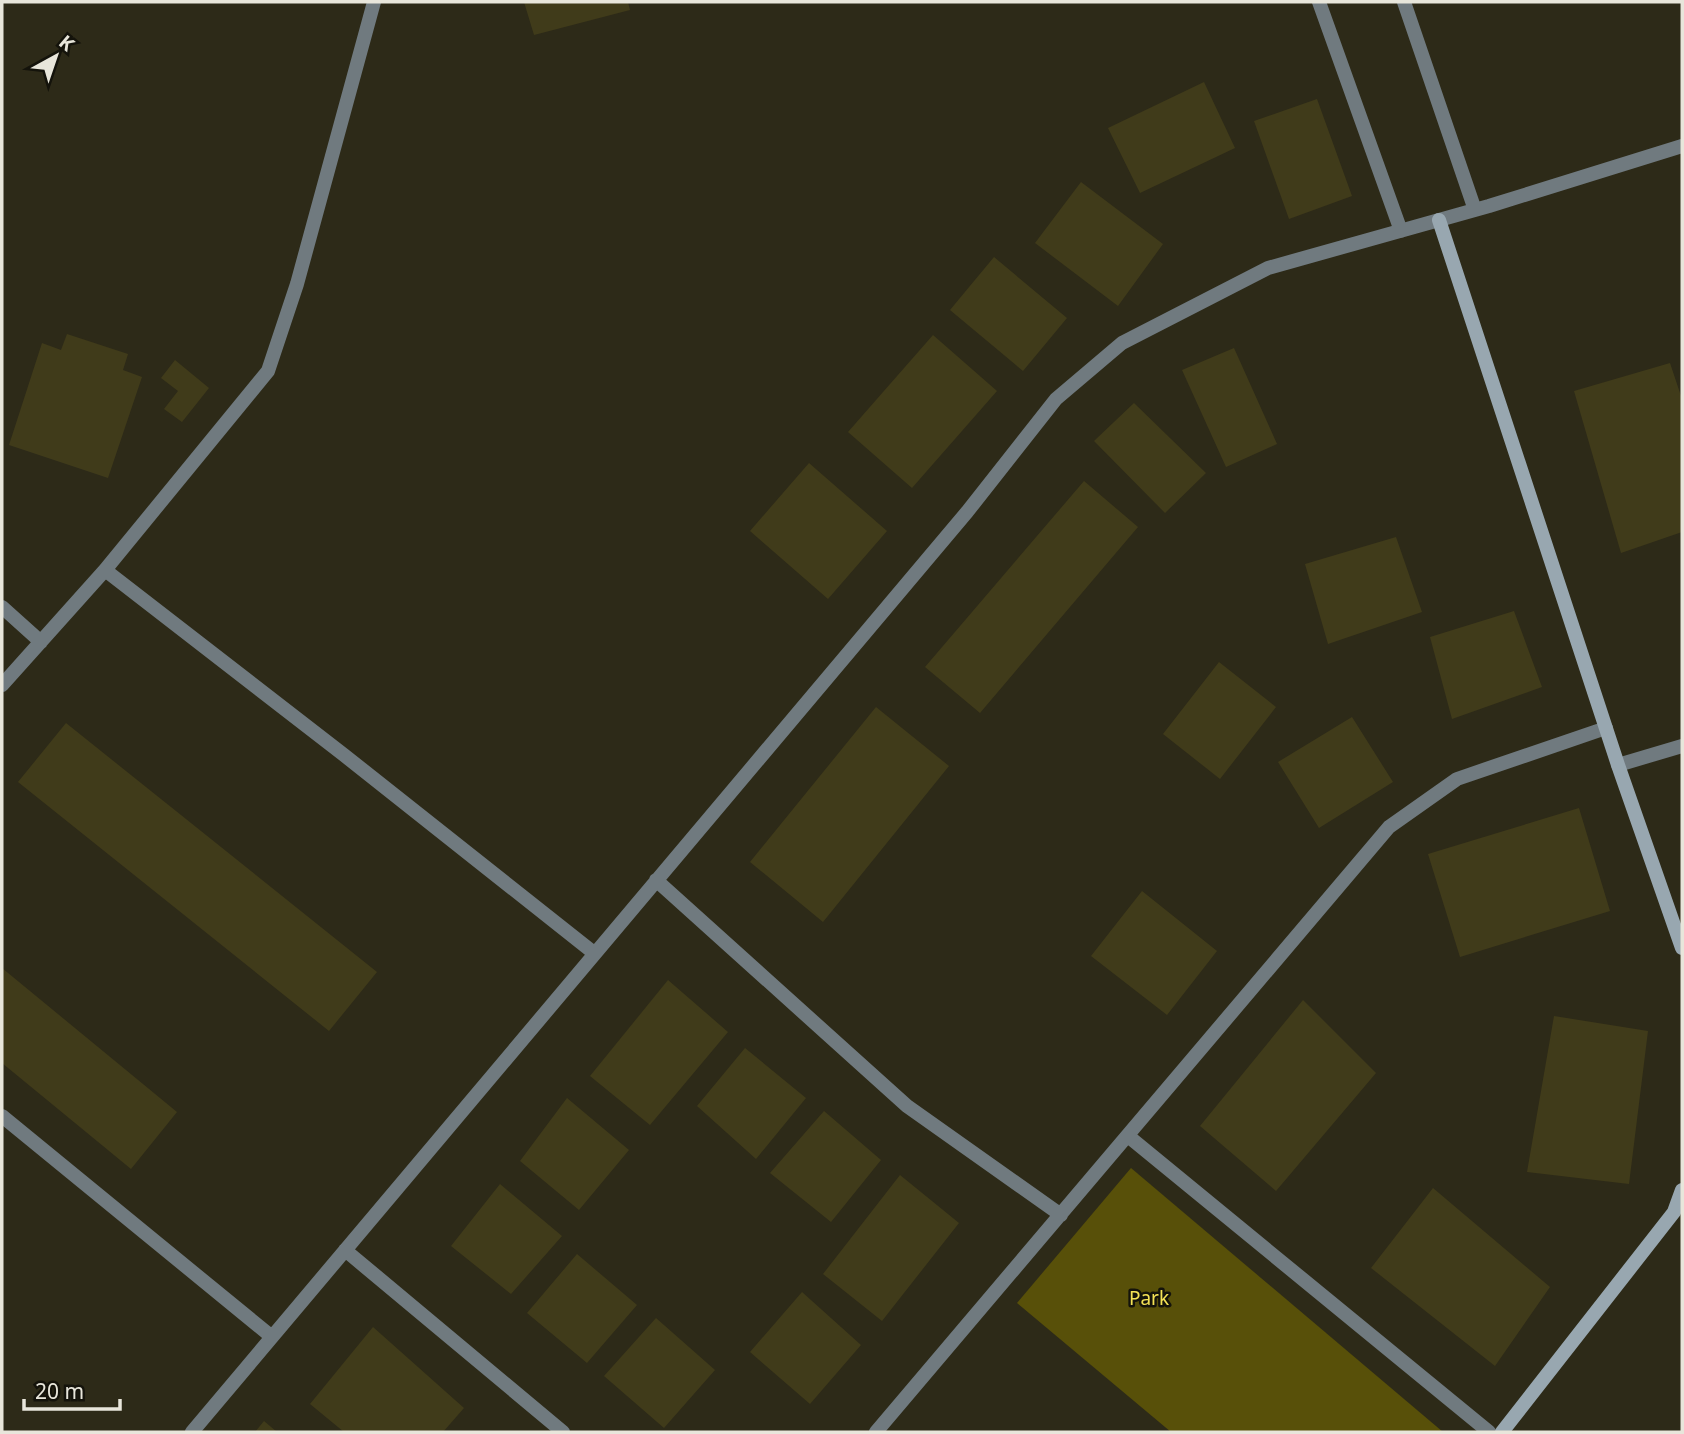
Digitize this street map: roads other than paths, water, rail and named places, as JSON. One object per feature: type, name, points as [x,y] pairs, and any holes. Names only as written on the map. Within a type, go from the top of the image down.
[{"type":"street","points":[[2,685],[106,570],[268,372],[297,284],[374,2]]},
{"type":"street","points":[[1319,2],[1401,231]]},
{"type":"street","points":[[1404,2],[1475,210]]},
{"type":"street","points":[[192,1432],[967,512],[1056,399],[1122,343],[1268,268],[1475,210],[1682,146]]},
{"type":"street","points":[[1439,220],[1618,765],[1682,948]]},
{"type":"street","points":[[106,570],[594,953]]},
{"type":"street","points":[[2,607],[41,642]]},
{"type":"street","points":[[876,1432],[1389,827],[1457,779],[1606,728]]},
{"type":"street","points":[[1618,765],[1682,746]]},
{"type":"street","points":[[656,880],[907,1106],[1061,1215]]},
{"type":"street","points":[[2,1116],[272,1337]]},
{"type":"street","points":[[1128,1136],[1489,1432]]},
{"type":"street","points":[[1502,1432],[1674,1212],[1682,1190]]},
{"type":"street","points":[[345,1250],[563,1432]]},
{"type":"park label","name":"Park","points":[[1149,1298]]}]
